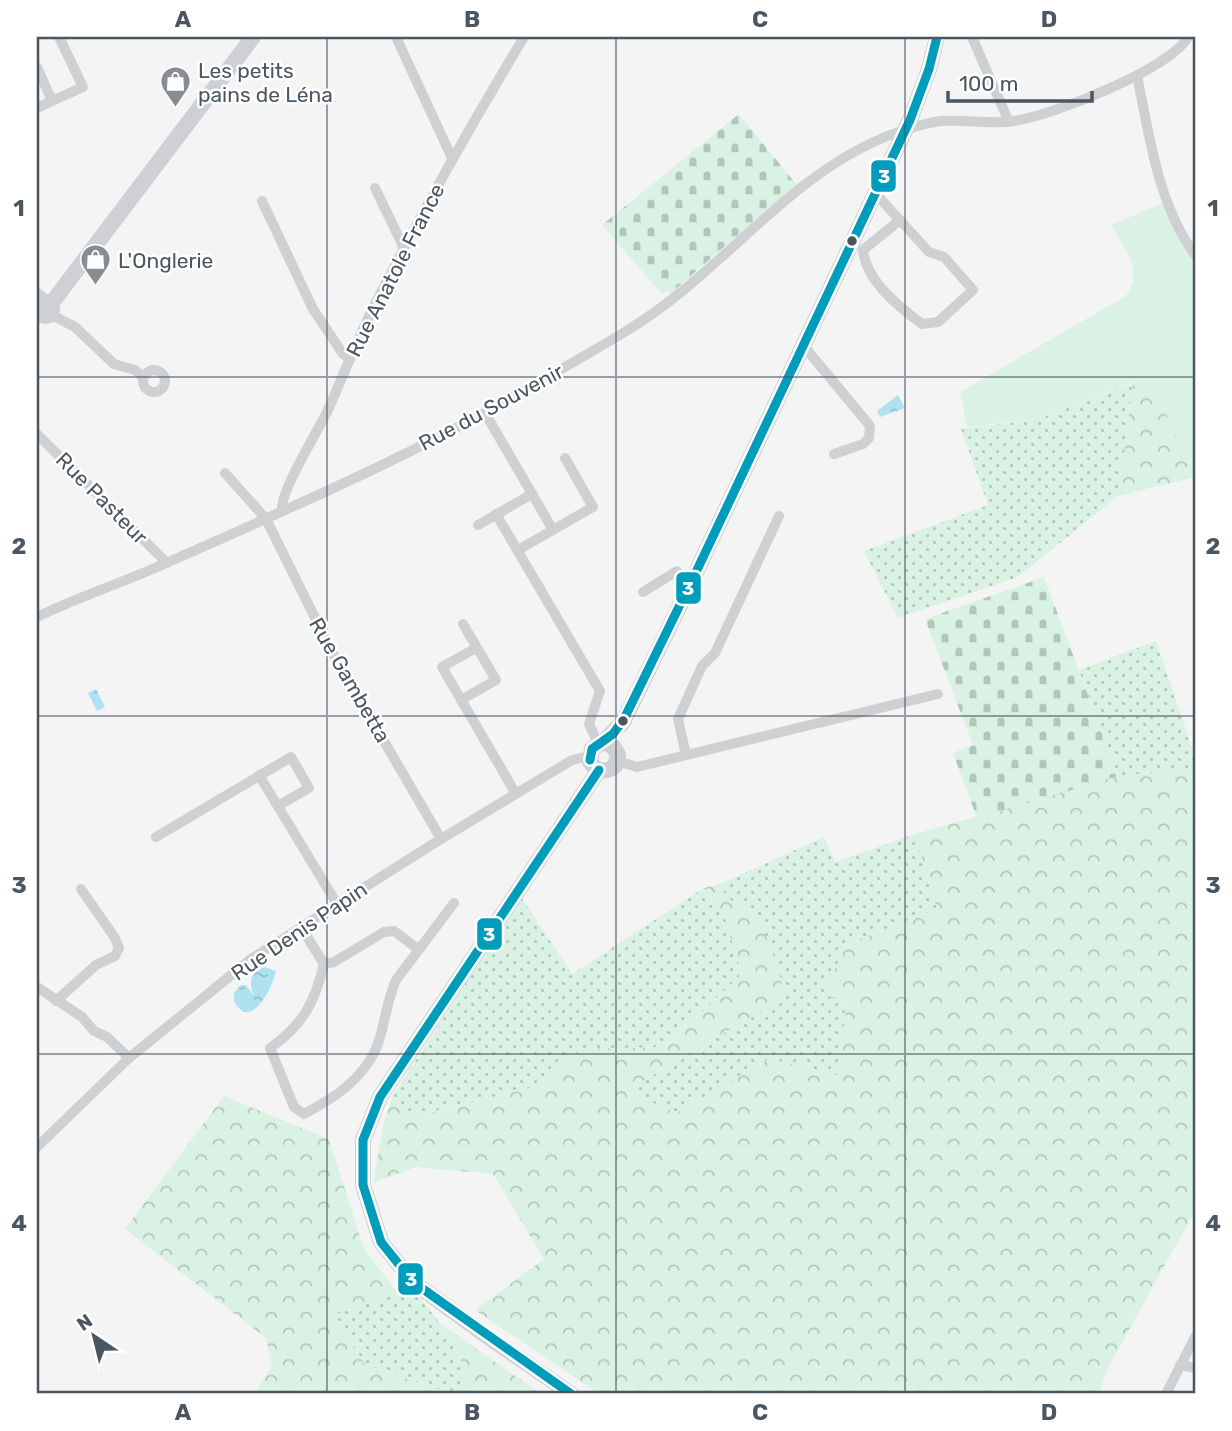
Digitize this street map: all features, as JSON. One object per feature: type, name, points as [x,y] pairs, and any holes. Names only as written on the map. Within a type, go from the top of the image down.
[{"type":"main road","points":[[42,310],[253,37]]},
{"type":"main road","points":[[571,1394],[413,1282],[381,1242],[363,1185],[363,1140],[380,1097],[599,770],[594,767],[623,722],[876,194],[929,69],[937,37]]},
{"type":"street","points":[[37,108],[83,87],[59,37]]},
{"type":"street","points":[[396,37],[452,158]]},
{"type":"street","name":"Rue Anatole France","points":[[282,512],[281,507],[288,489],[404,248],[452,158],[524,37]]},
{"type":"street","points":[[972,37],[1009,122]]},
{"type":"street","name":"Rue du Souvenir","points":[[37,617],[282,512],[485,413],[605,343],[670,301],[773,210],[841,160],[865,146],[905,130],[940,121],[1009,122],[1031,118],[1137,76],[1176,52],[1188,37]]},
{"type":"street","points":[[37,67],[52,101]]},
{"type":"street","points":[[1137,76],[1166,202],[1195,255]]},
{"type":"street","points":[[375,188],[404,248]]},
{"type":"street","points":[[876,194],[900,220],[929,252],[944,257],[973,290],[938,322],[922,324],[891,301],[864,260],[863,250],[900,220]]},
{"type":"street","points":[[261,201],[313,309],[343,354],[349,358]]},
{"type":"street","points":[[42,310],[75,327],[114,363],[135,370],[143,377]]},
{"type":"street","points":[[803,345],[870,426],[869,438],[863,444],[834,454]]},
{"type":"street","points":[[485,413],[553,530]]},
{"type":"street","name":"Rue Pasteur","points":[[37,433],[167,563]]},
{"type":"street","points":[[518,550],[593,507],[565,458]]},
{"type":"street","name":"Rue Gambetta","points":[[225,473],[266,519],[332,652],[441,839]]},
{"type":"street","points":[[478,525],[532,494]]},
{"type":"street","points":[[496,514],[600,691],[589,724],[605,750],[637,767],[938,694]]},
{"type":"street","points":[[686,755],[678,719],[702,666],[715,653],[779,516]]},
{"type":"street","points":[[643,592],[677,571]]},
{"type":"street","points":[[461,700],[496,680],[463,624]]},
{"type":"street","points":[[476,648],[442,667],[516,794]]},
{"type":"street","name":"Rue Denis Papin","points":[[37,1147],[129,1058],[251,959],[572,760],[605,750]]},
{"type":"street","points":[[156,837],[291,757],[309,788],[278,806]]},
{"type":"street","points":[[259,775],[337,904]]},
{"type":"street","points":[[56,1001],[96,965],[115,956],[119,948],[116,938],[81,890]]},
{"type":"street","points":[[301,927],[324,964],[317,992],[306,1015],[270,1048],[294,1107],[304,1114],[354,1082],[376,1047],[396,980],[454,903]]},
{"type":"street","points":[[324,964],[334,962],[384,932],[394,931],[418,950]]},
{"type":"street","points":[[37,987],[82,1017],[94,1031],[107,1037],[129,1058]]},
{"type":"street","points":[[1166,1394],[1195,1337]]},
{"type":"street","points":[[1180,1365],[1195,1368]]},
{"type":"green space","points":[[739,114],[796,184],[670,294],[667,290],[662,294],[602,225]]},
{"type":"green space","points":[[1163,203],[1183,245],[1195,263],[1195,442],[1187,444],[1174,433],[1151,375],[1039,419],[967,427],[960,392],[1126,296],[1131,286],[1133,268],[1127,251],[1111,225]]},
{"type":"green space","points":[[1151,375],[1174,433],[1187,444],[1195,442],[1195,477],[1118,496],[1133,383]]},
{"type":"green space","points":[[1133,383],[1118,496],[1018,577],[898,618],[864,551],[988,505],[961,429],[1039,419]]},
{"type":"green space","points":[[1044,577],[1118,776],[977,818],[953,753],[973,745],[925,619]]},
{"type":"green space","points":[[1156,641],[1195,756],[1195,770],[1118,776],[1079,670]]},
{"type":"green space","points":[[1195,770],[1195,1211],[1110,1364],[1098,1394],[599,1394],[475,1310],[544,1259],[493,1174],[416,1167],[373,1183],[384,1121],[393,1095],[408,1118],[534,1087],[583,1049],[666,1047],[742,974],[725,918],[704,888],[718,885],[730,900],[756,914],[777,961],[785,997],[626,1091],[676,1113],[769,1059],[837,1075],[847,1003],[823,994],[847,944],[937,909],[915,834],[1118,776]]},
{"type":"green space","points":[[915,834],[937,909],[847,944],[823,994],[847,1003],[837,1075],[769,1059],[676,1113],[626,1091],[785,997],[756,914],[730,900],[718,885],[824,837],[835,862]]},
{"type":"green space","points":[[704,888],[725,918],[742,974],[665,1047],[583,1049],[534,1087],[407,1118],[393,1095],[522,898],[572,974]]},
{"type":"green space","points":[[224,1096],[329,1139],[364,1249],[398,1293],[334,1315],[364,1364],[452,1394],[255,1394],[272,1365],[266,1338],[125,1229]]},
{"type":"green space","points":[[398,1293],[418,1296],[440,1323],[461,1361],[463,1394],[452,1394],[364,1364],[334,1315]]},
{"type":"green space","points":[[440,1323],[541,1394],[463,1394],[461,1360]]},
{"type":"water","points":[[898,395],[905,408],[880,417],[877,411]]},
{"type":"water","points":[[96,689],[105,707],[97,711],[88,693]]},
{"type":"water","points":[[265,967],[276,971],[266,996],[254,1010],[240,1010],[234,1001],[234,993],[241,985],[246,985],[254,996],[251,986],[253,975]]},
{"type":"transit line","name":"3","points":[[590,760],[592,749],[613,734],[624,719],[697,570],[910,120],[929,69],[937,37]]},
{"type":"transit line","name":"3","points":[[571,1394],[413,1282],[381,1242],[363,1185],[363,1140],[380,1097],[599,770]]},
{"type":"place","name":"Les petits pains de Léna","points":[[175,109]]},
{"type":"place","name":"L'Onglerie","points":[[95,287]]}]
